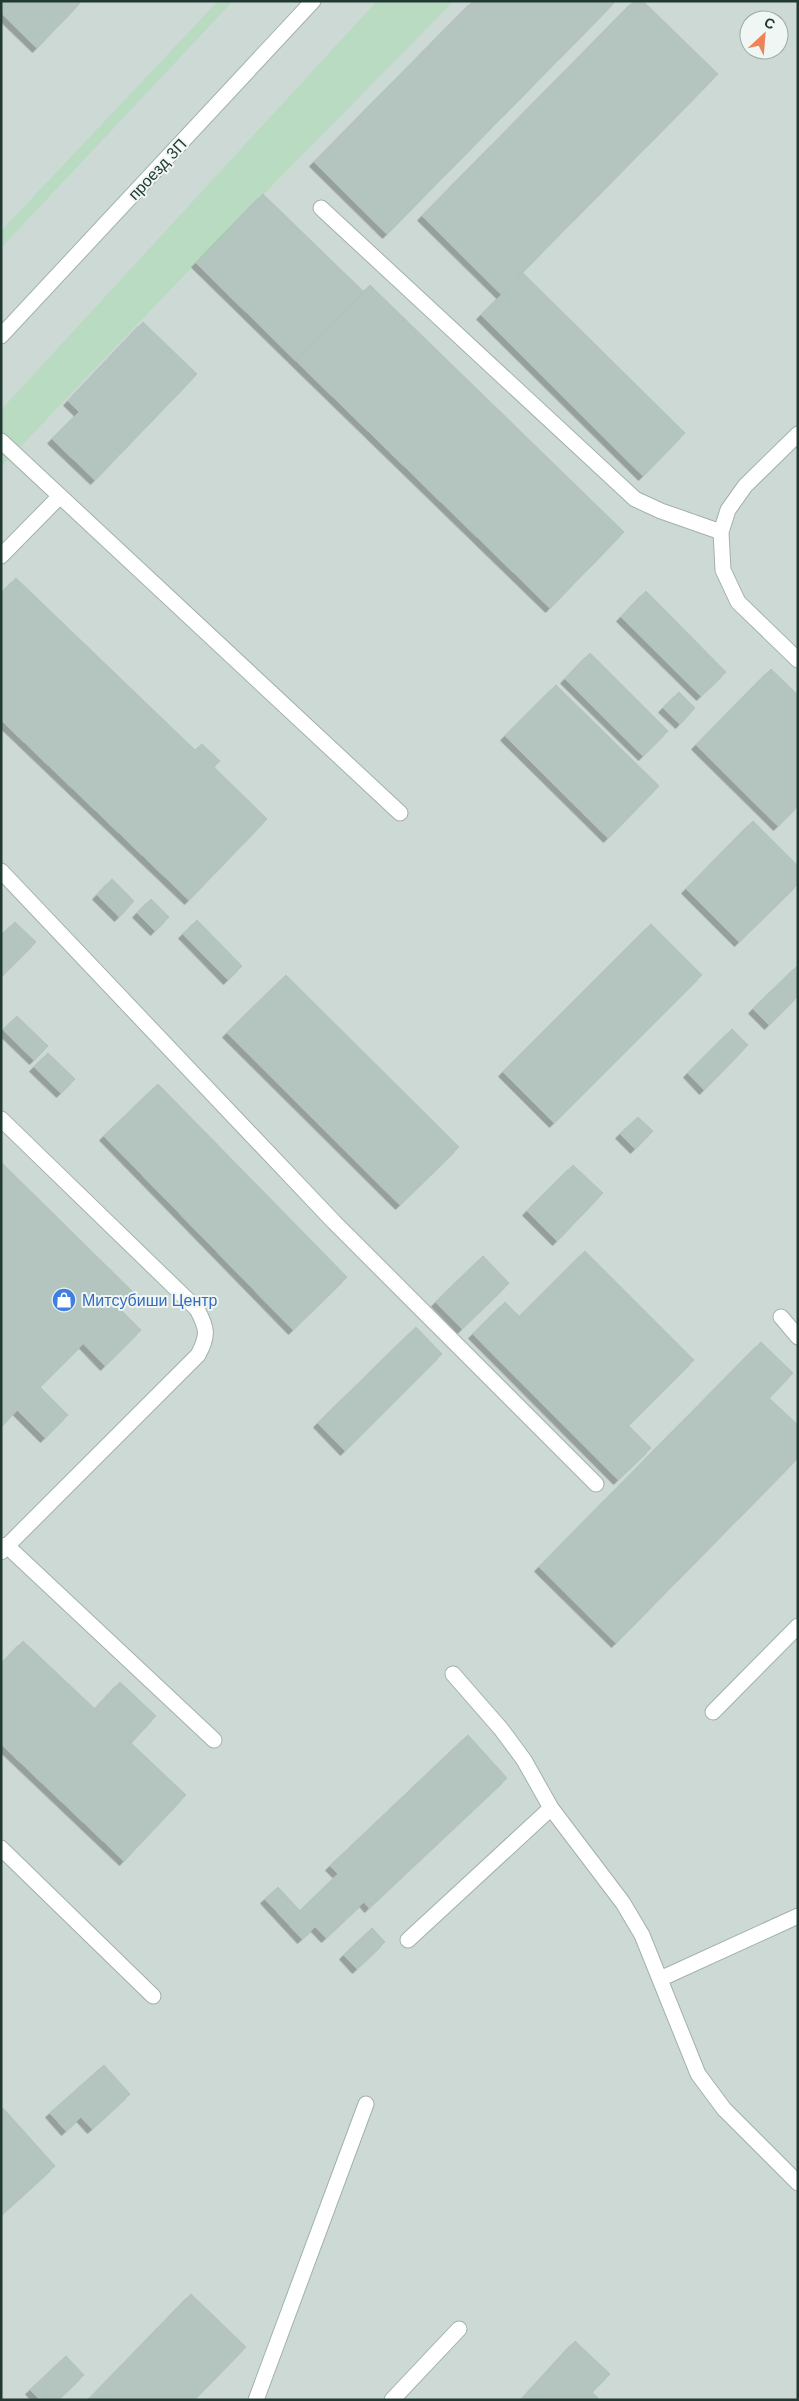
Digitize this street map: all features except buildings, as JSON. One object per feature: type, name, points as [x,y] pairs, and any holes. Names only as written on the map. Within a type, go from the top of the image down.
[{"type":"street","name":"проезд 3П","points":[[1,336],[313,1]]},
{"type":"street","points":[[321,208],[635,499],[660,511],[721,532]]},
{"type":"street","points":[[798,434],[745,486],[728,510],[721,532],[723,570],[738,602],[798,660]]},
{"type":"street","points":[[1,441],[400,814]]},
{"type":"street","points":[[1,556],[60,496]]},
{"type":"street","points":[[1,871],[334,1222],[596,1484]]},
{"type":"street","points":[[1,1119],[197,1309],[205,1324],[206,1340],[198,1355],[4,1548],[214,1740]]},
{"type":"street","points":[[780,1317],[798,1337]]},
{"type":"street","points":[[712,1712],[798,1626]]},
{"type":"street","points":[[453,1674],[501,1729],[524,1760],[551,1808],[623,1903],[642,1936],[698,2074],[724,2109],[798,2183]]},
{"type":"street","points":[[408,1940],[551,1808]]},
{"type":"street","points":[[1,1848],[153,1996]]},
{"type":"street","points":[[660,1979],[798,1916]]},
{"type":"street","points":[[256,2400],[366,2104]]},
{"type":"street","points":[[392,2400],[459,2329]]},
{"type":"shaded area","points":[[1,1],[798,1],[798,2400],[1,2400]]},
{"type":"green space","points":[[218,1],[233,1],[1,248],[1,231]]},
{"type":"green space","points":[[377,1],[454,1],[196,263],[1,467],[1,410]]},
{"type":"place","name":"Митсубиши Центр","points":[[64,1300]]}]
